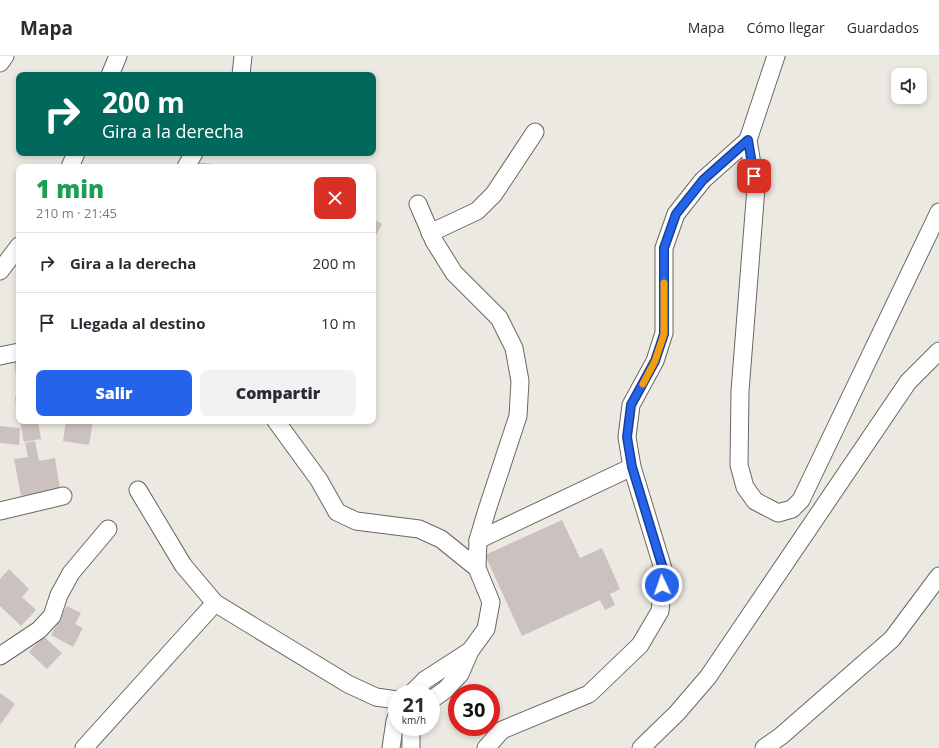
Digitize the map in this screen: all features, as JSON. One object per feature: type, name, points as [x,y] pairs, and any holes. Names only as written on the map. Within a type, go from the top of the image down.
[{"type":"street","points":[[0,63],[5,56]]},
{"type":"street","points":[[111,72],[118,56]]},
{"type":"street","points":[[240,72],[243,56]]},
{"type":"street","points":[[776,56],[748,140],[756,188],[740,391],[739,465],[744,487],[755,501],[778,513],[792,509],[801,500],[939,212]]},
{"type":"street","points":[[430,233],[477,211],[494,194],[535,132]]},
{"type":"street","points":[[486,748],[502,730],[589,694],[640,645],[660,611],[664,572],[632,467],[627,437],[631,405],[655,361],[664,334],[664,248],[676,214],[703,180],[748,140]]},
{"type":"street","points":[[418,204],[434,241],[454,273],[499,318],[514,348],[520,381],[518,416],[478,540],[477,568],[491,602],[486,629],[470,651],[460,674],[440,694]]},
{"type":"street","points":[[0,271],[16,250]]},
{"type":"street","points":[[641,748],[676,713],[708,677],[908,382],[939,351]]},
{"type":"street","points":[[0,356],[16,353]]},
{"type":"street","points":[[278,424],[319,480],[337,512],[356,521],[419,529],[441,539],[477,568]]},
{"type":"street","points":[[478,540],[632,467]]},
{"type":"street","points":[[138,490],[183,565],[215,602],[348,684],[376,697],[388,699]]},
{"type":"street","points":[[0,511],[63,496]]},
{"type":"street","points":[[0,656],[39,630],[52,616],[59,596],[71,573],[108,529]]},
{"type":"street","points":[[764,748],[781,736],[892,639],[939,576]]},
{"type":"street","points":[[84,748],[215,602]]},
{"type":"street","points":[[422,684],[470,651]]},
{"type":"street","points":[[391,748],[393,736]]},
{"type":"street","points":[[410,736],[411,748]]},
{"type":"building","points":[[191,161],[213,164],[190,164]]},
{"type":"building","points":[[376,221],[382,224],[376,235]]},
{"type":"building","points":[[14,359],[16,359],[16,375]]},
{"type":"building","points":[[20,424],[38,424],[41,439],[24,442]]},
{"type":"building","points":[[66,424],[92,424],[89,445],[63,441]]},
{"type":"building","points":[[0,426],[20,428],[19,445],[0,443]]},
{"type":"building","points":[[35,441],[39,461],[55,458],[60,489],[21,496],[14,459],[28,457],[25,443]]},
{"type":"building","points":[[562,520],[580,558],[602,548],[620,589],[610,594],[615,605],[605,610],[600,600],[522,636],[485,555]]},
{"type":"building","points":[[9,569],[29,589],[22,597],[36,610],[21,626],[0,606],[0,579]]},
{"type":"building","points":[[67,606],[81,613],[75,624],[83,628],[73,647],[51,635]]},
{"type":"building","points":[[43,636],[62,653],[47,669],[29,652]]},
{"type":"building","points":[[0,693],[15,704],[0,725]]},
{"type":"slow traffic","points":[[643,384],[655,361],[664,334],[664,283]]},
{"type":"route","points":[[662,585],[664,572],[632,467],[627,437],[631,405],[655,361],[664,334],[664,248],[676,214],[703,180],[748,140],[754,176]]}]
